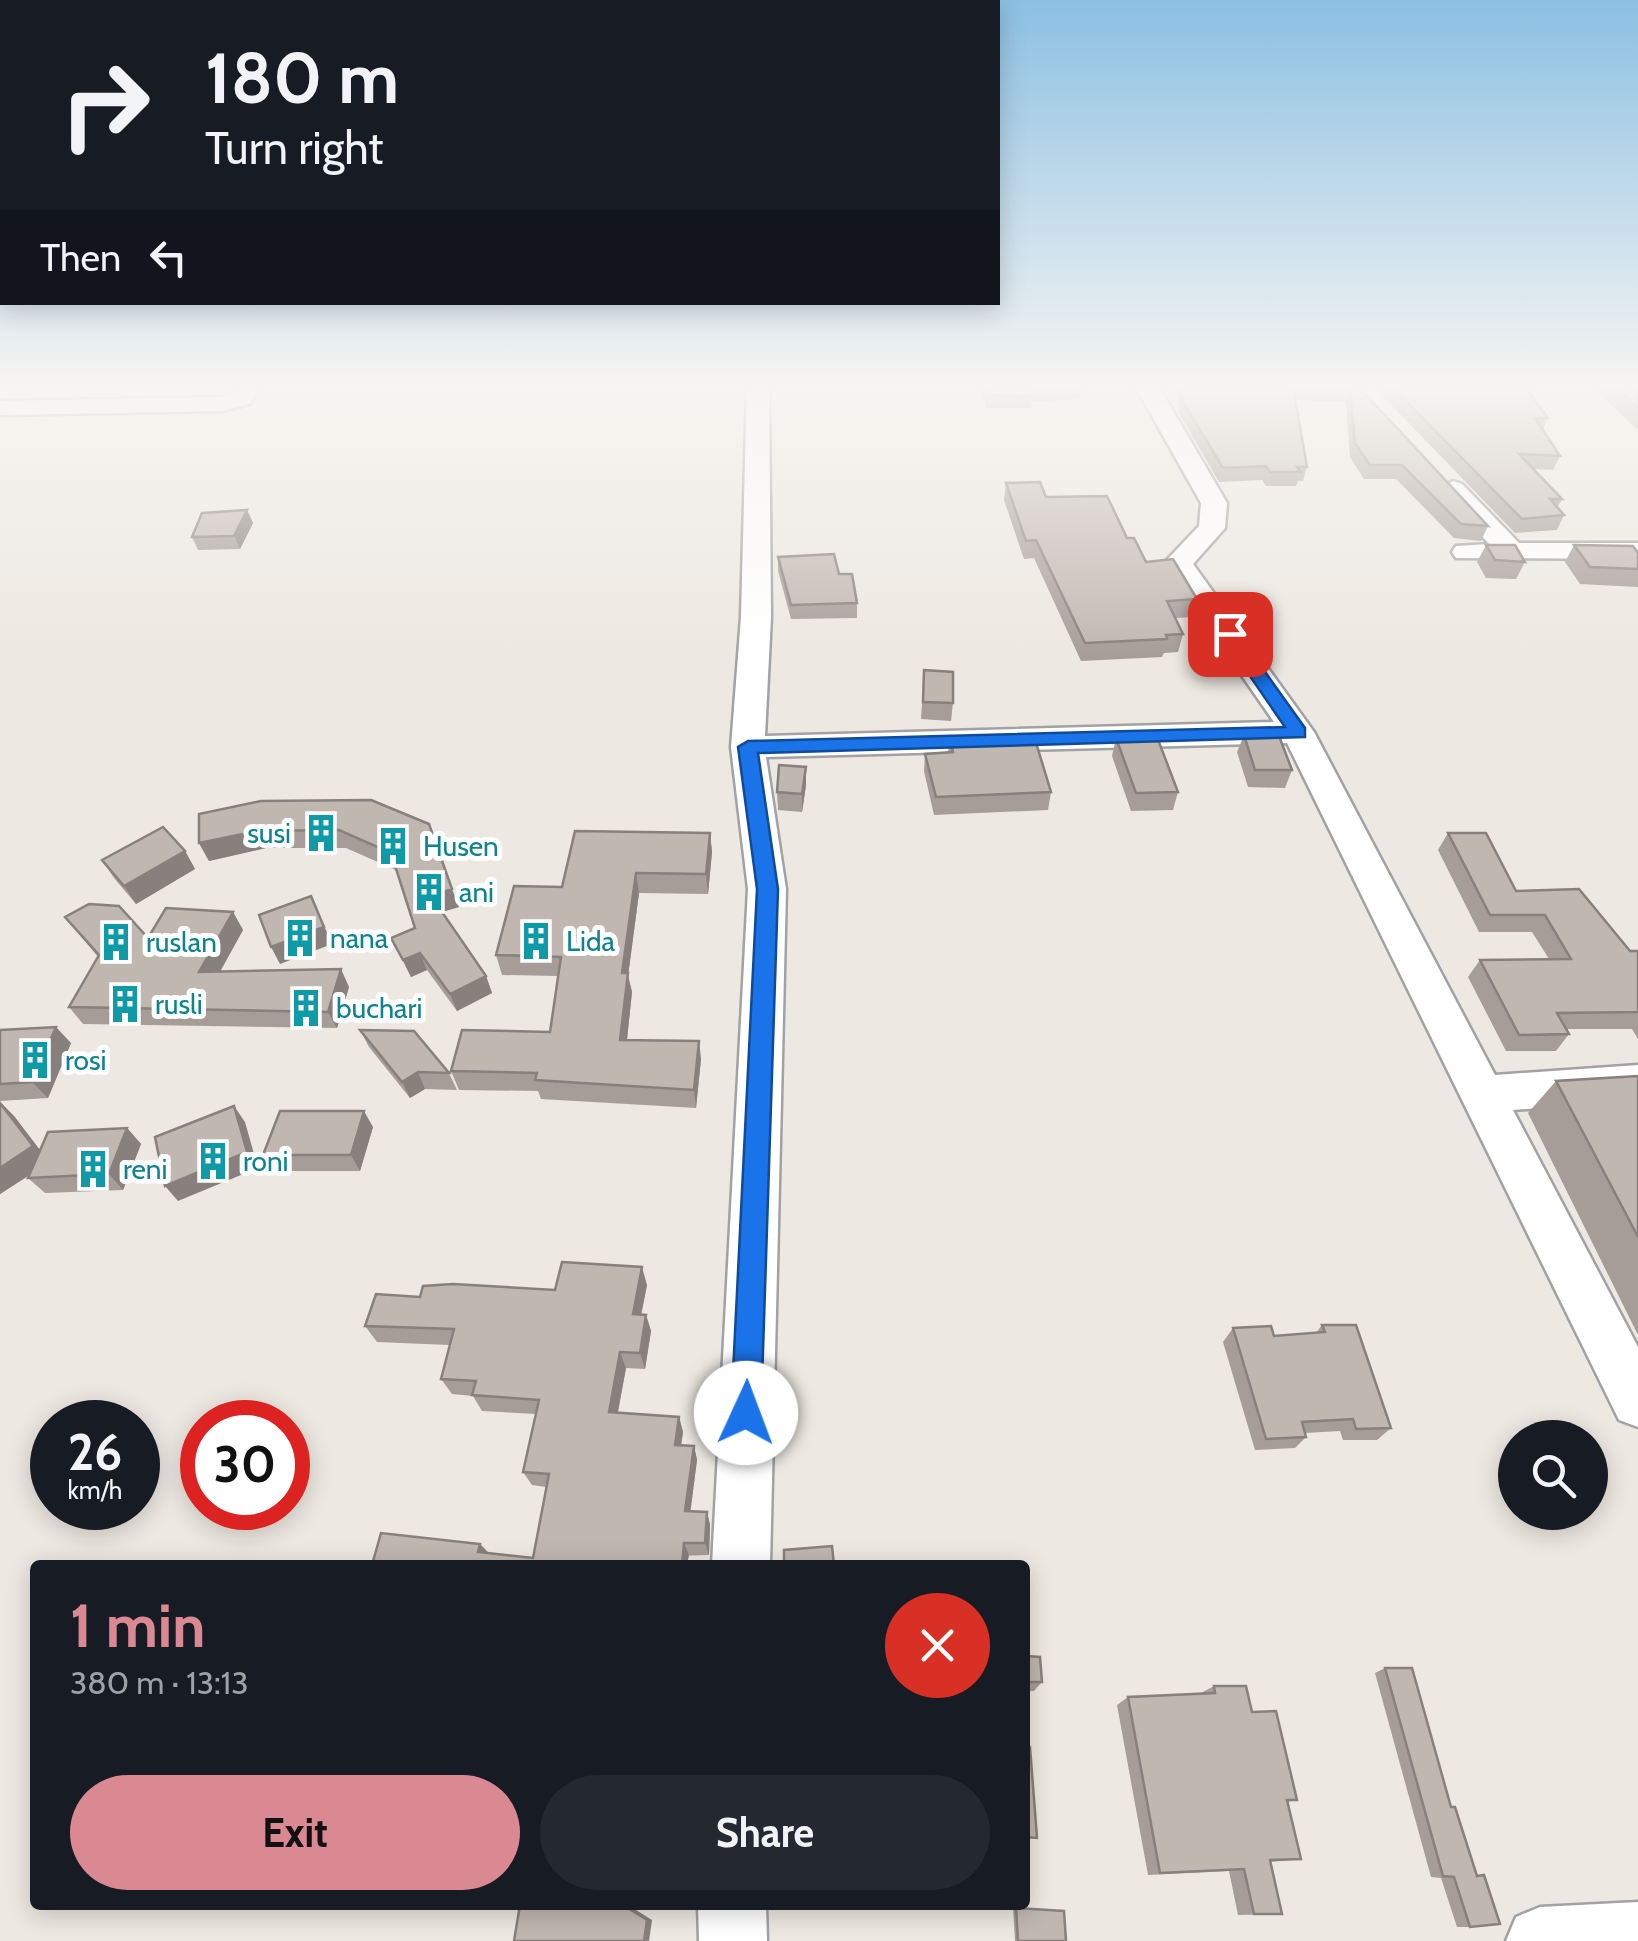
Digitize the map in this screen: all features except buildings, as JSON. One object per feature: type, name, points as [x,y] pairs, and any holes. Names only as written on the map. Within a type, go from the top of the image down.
[{"type":"street","points":[[741,1560],[768,889],[748,747],[756,617],[757,475]]},
{"type":"street","points":[[1198,475],[1214,503],[1212,528],[1178,563],[1298,732],[1638,1400]]},
{"type":"street","points":[[1439,475],[1512,552]]},
{"type":"street","points":[[1466,552],[1638,551]]},
{"type":"street","points":[[748,747],[1298,732]]},
{"type":"street","points":[[1484,1094],[1638,1083]]},
{"type":"street","points":[[732,1910],[733,1941]]},
{"type":"street","points":[[1540,1941],[1638,1936]]},
{"type":"place","name":"susi","points":[[321,833]]},
{"type":"place","name":"Husen","points":[[393,846]]},
{"type":"place","name":"ani","points":[[429,892]]},
{"type":"place","name":"nana","points":[[300,938]]},
{"type":"place","name":"Lida","points":[[536,941]]},
{"type":"place","name":"ruslan","points":[[116,942]]},
{"type":"place","name":"rusli","points":[[125,1004]]},
{"type":"place","name":"buchari","points":[[306,1008]]},
{"type":"place","name":"rosi","points":[[35,1060]]},
{"type":"place","name":"roni","points":[[213,1161]]},
{"type":"place","name":"reni","points":[[93,1169]]},
{"type":"route","points":[[746,1413],[763,920],[768,889],[748,747],[1298,732],[1230,634]]}]
